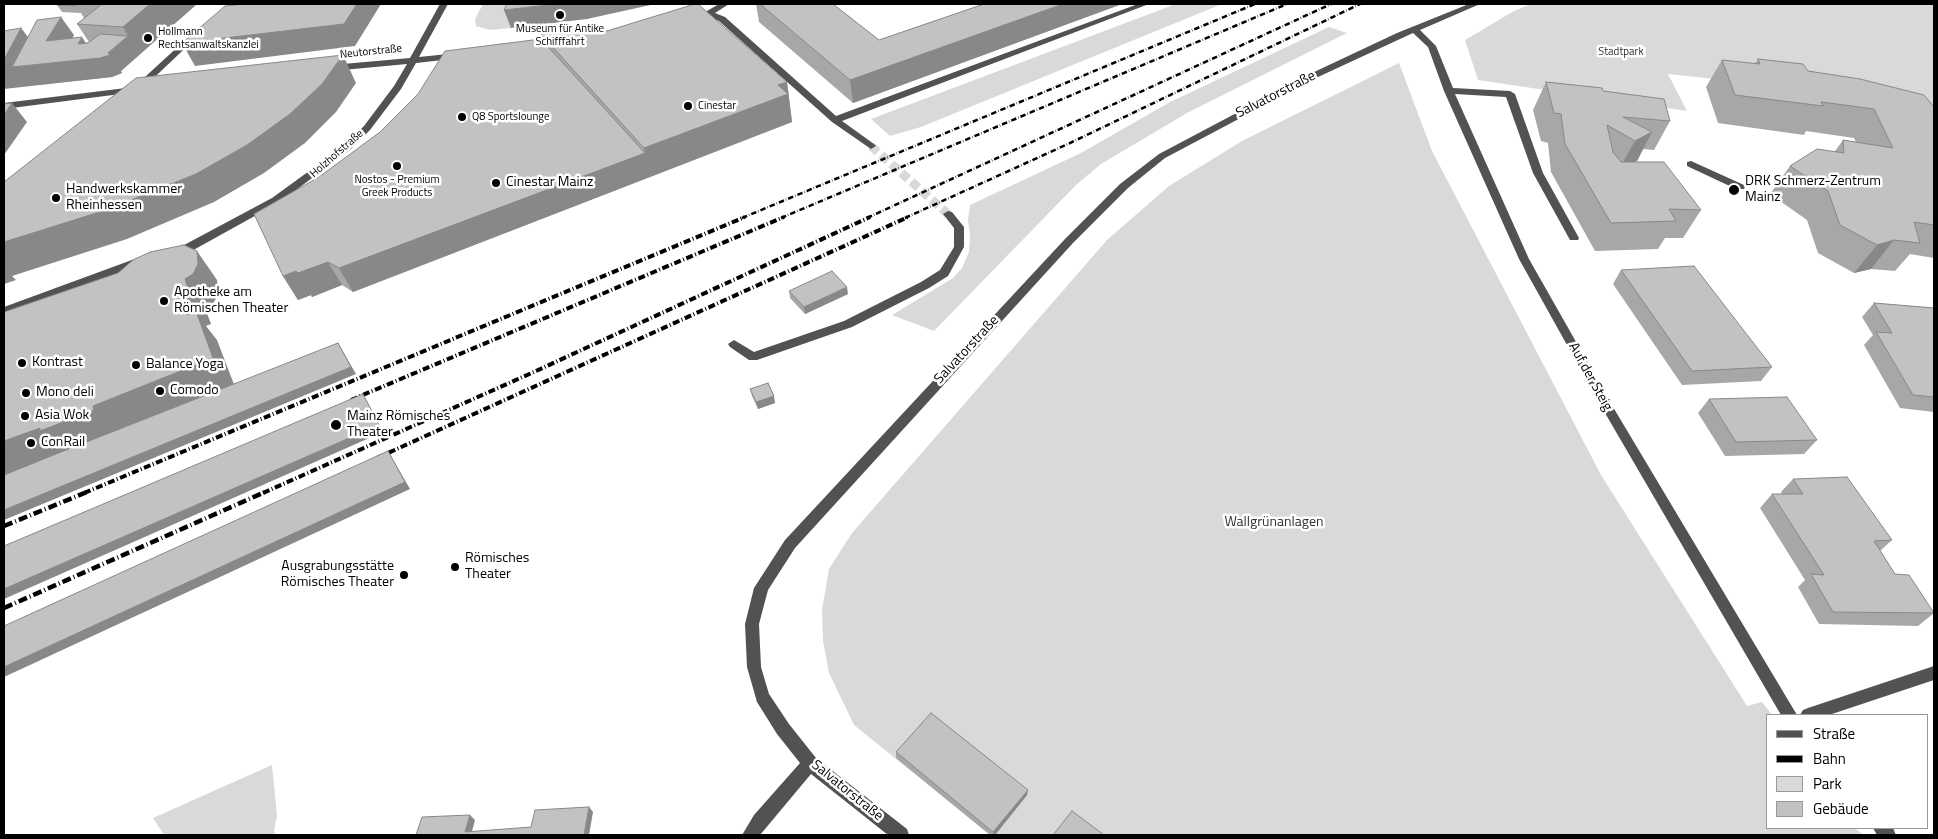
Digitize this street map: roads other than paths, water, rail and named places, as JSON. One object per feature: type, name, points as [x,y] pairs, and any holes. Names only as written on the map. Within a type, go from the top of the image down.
[{"type":"street","name":"Holzhofstraße","points":[[4,311],[159,259],[207,240],[276,200],[341,152],[367,128],[398,87],[444,4]]},
{"type":"street","points":[[686,16],[709,13],[725,4]]},
{"type":"street","points":[[835,120],[1145,4]]},
{"type":"street","name":"Salvatorstraße","points":[[901,835],[810,763],[762,697],[754,667],[752,624],[758,597],[770,573],[790,544],[1069,240],[1124,186],[1162,156],[1200,134],[1315,75],[1414,29],[1476,4]]},
{"type":"street","points":[[709,13],[722,18],[835,120],[870,146]]},
{"type":"street","name":"Auf der Steig","points":[[1414,29],[1432,46],[1449,91],[1524,259],[1608,410],[1788,714]]},
{"type":"street","points":[[121,102],[200,30]]},
{"type":"street","name":"Neutorstraße","points":[[318,69],[466,55]]},
{"type":"street","points":[[4,106],[155,88]]},
{"type":"street","points":[[1449,91],[1510,94],[1538,173],[1574,238]]},
{"type":"street","points":[[1691,164],[1740,187]]},
{"type":"street","points":[[734,344],[753,357],[848,324],[925,285],[944,273],[959,247],[959,227],[948,214]]},
{"type":"street","name":"Holzhofstraße","points":[[135,275],[159,259]]},
{"type":"street","points":[[1811,714],[1934,674]]},
{"type":"street","points":[[750,835],[810,763]]},
{"type":"tunnel","points":[[871,146],[948,214]]},
{"type":"railway","points":[[742,218],[1255,4]]},
{"type":"railway","points":[[781,218],[1287,4]]},
{"type":"railway","points":[[867,218],[1331,4]]},
{"type":"railway","points":[[905,218],[1068,144],[1360,4]]},
{"type":"railway","points":[[84,493],[745,217]]},
{"type":"railway","points":[[351,400],[784,217]]},
{"type":"railway","points":[[263,493],[536,371],[870,217]]},
{"type":"railway","points":[[377,458],[908,217]]},
{"type":"railway","points":[[4,526],[87,492]]},
{"type":"railway","points":[[4,608],[265,492]]},
{"type":"place","name":"Museum für Antike Schifffahrt","points":[[560,15]]},
{"type":"place","name":"Hollmann Rechtsanwaltskanzlei","points":[[148,38]]},
{"type":"place","name":"Cinestar","points":[[688,106]]},
{"type":"place","name":"Q8 Sportslounge","points":[[462,117]]},
{"type":"place","name":"Nostos - Premium Greek Products","points":[[397,166]]},
{"type":"place","name":"Cinestar Mainz","points":[[496,183]]},
{"type":"place","name":"DRK Schmerz-Zentrum Mainz","points":[[1734,190]]},
{"type":"place","name":"Handwerkskammer Rheinhessen","points":[[56,198]]},
{"type":"place","name":"Apotheke am Römischen Theater","points":[[164,301]]},
{"type":"place","name":"Kontrast","points":[[22,363]]},
{"type":"place","name":"Balance Yoga","points":[[136,365]]},
{"type":"place","name":"Comodo","points":[[160,391]]},
{"type":"place","name":"Mono deli","points":[[26,393]]},
{"type":"place","name":"Asia Wok","points":[[25,416]]},
{"type":"place","name":"Mainz Römisches Theater","points":[[336,425]]},
{"type":"place","name":"ConRail","points":[[31,443]]},
{"type":"place","name":"Römisches Theater","points":[[455,567]]},
{"type":"place","name":"Ausgrabungsstätte Römisches Theater","points":[[404,575]]},
{"type":"park label","name":"Stadtpark","points":[[1621,52]]},
{"type":"park label","name":"Wallgrünanlagen","points":[[1274,523]]}]
